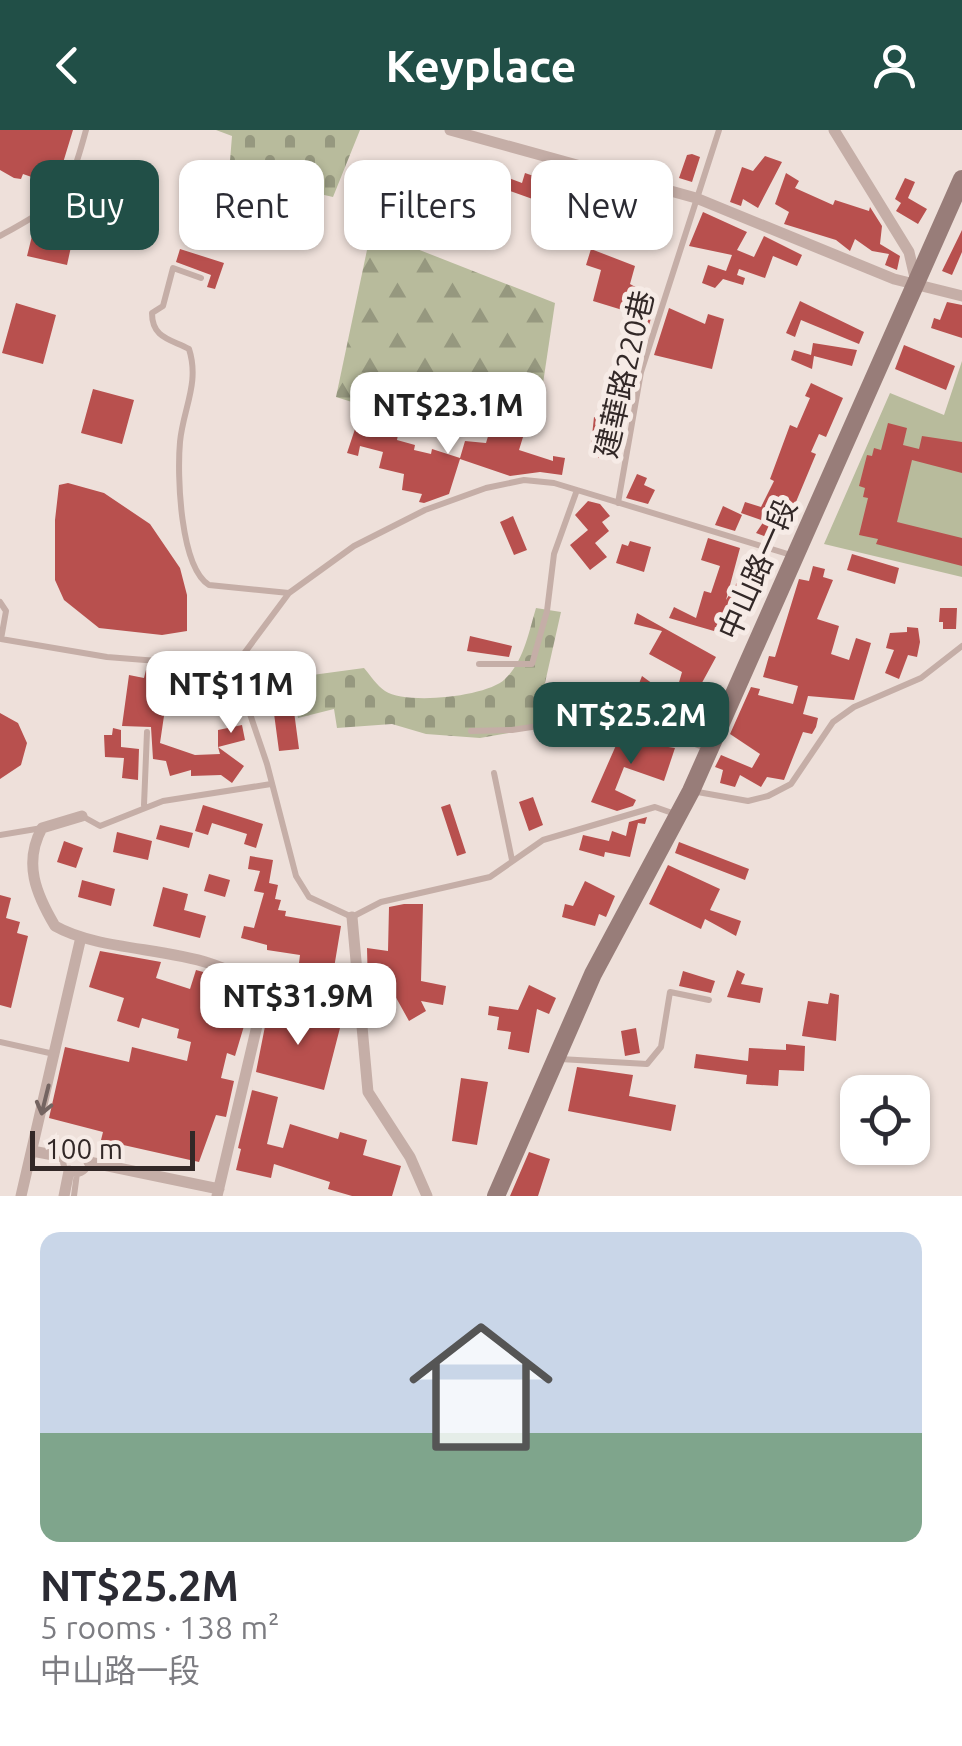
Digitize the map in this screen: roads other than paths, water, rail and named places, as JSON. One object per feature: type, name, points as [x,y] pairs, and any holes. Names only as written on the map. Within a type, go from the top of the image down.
[{"type":"street","points":[[450,130],[696,198],[894,279],[962,296]]},
{"type":"street","points":[[834,130],[909,252],[916,282]]},
{"type":"street","name":"中山路一段","points":[[496,1196],[553,1058],[691,791],[792,555],[962,179]]},
{"type":"street","points":[[82,816],[42,828],[34,843],[31,872],[55,926],[81,937],[233,970],[258,993],[260,1014],[218,1192],[89,1162]]},
{"type":"street","points":[[352,917],[368,1092],[410,1157],[427,1196]]},
{"type":"street","points":[[21,1196],[81,937]]},
{"type":"street","points":[[32,1151],[64,1156]]},
{"type":"street","points":[[64,1196],[74,1172]]},
{"type":"lane","points":[[0,236],[59,200],[72,179],[86,130]]},
{"type":"lane","name":"建華路220巷","points":[[618,504],[641,372],[719,130]]},
{"type":"lane","points":[[201,278],[172,268],[163,306],[152,313],[152,326],[158,335],[189,349],[193,360],[192,396],[180,440],[183,510],[191,560],[199,579],[210,585],[289,593]]},
{"type":"lane","points":[[234,667],[289,593],[354,546],[440,504],[524,480],[578,490],[792,555]]},
{"type":"lane","points":[[479,664],[532,664],[547,611],[554,554],[578,490]]},
{"type":"lane","points":[[0,602],[6,610],[0,639],[88,654],[234,667]]},
{"type":"lane","points":[[691,791],[748,802],[791,784],[833,722],[854,707],[921,678],[962,646]]},
{"type":"lane","points":[[234,667],[296,876],[309,897],[352,917],[381,902],[490,877],[542,840],[655,808],[678,816]]},
{"type":"lane","points":[[471,731],[512,730],[617,714],[709,750]]},
{"type":"lane","points":[[144,806],[147,732]]},
{"type":"lane","points":[[494,773],[512,860]]},
{"type":"lane","points":[[82,816],[100,826],[144,806],[271,784]]},
{"type":"lane","points":[[0,835],[42,828]]},
{"type":"lane","points":[[553,1058],[648,1064],[662,1047],[670,992],[708,1000]]},
{"type":"lane","points":[[0,1042],[56,1055]]},
{"type":"lane","points":[[74,1172],[89,1162],[87,1154],[77,1148],[64,1156],[74,1172],[74,1196]]}]
